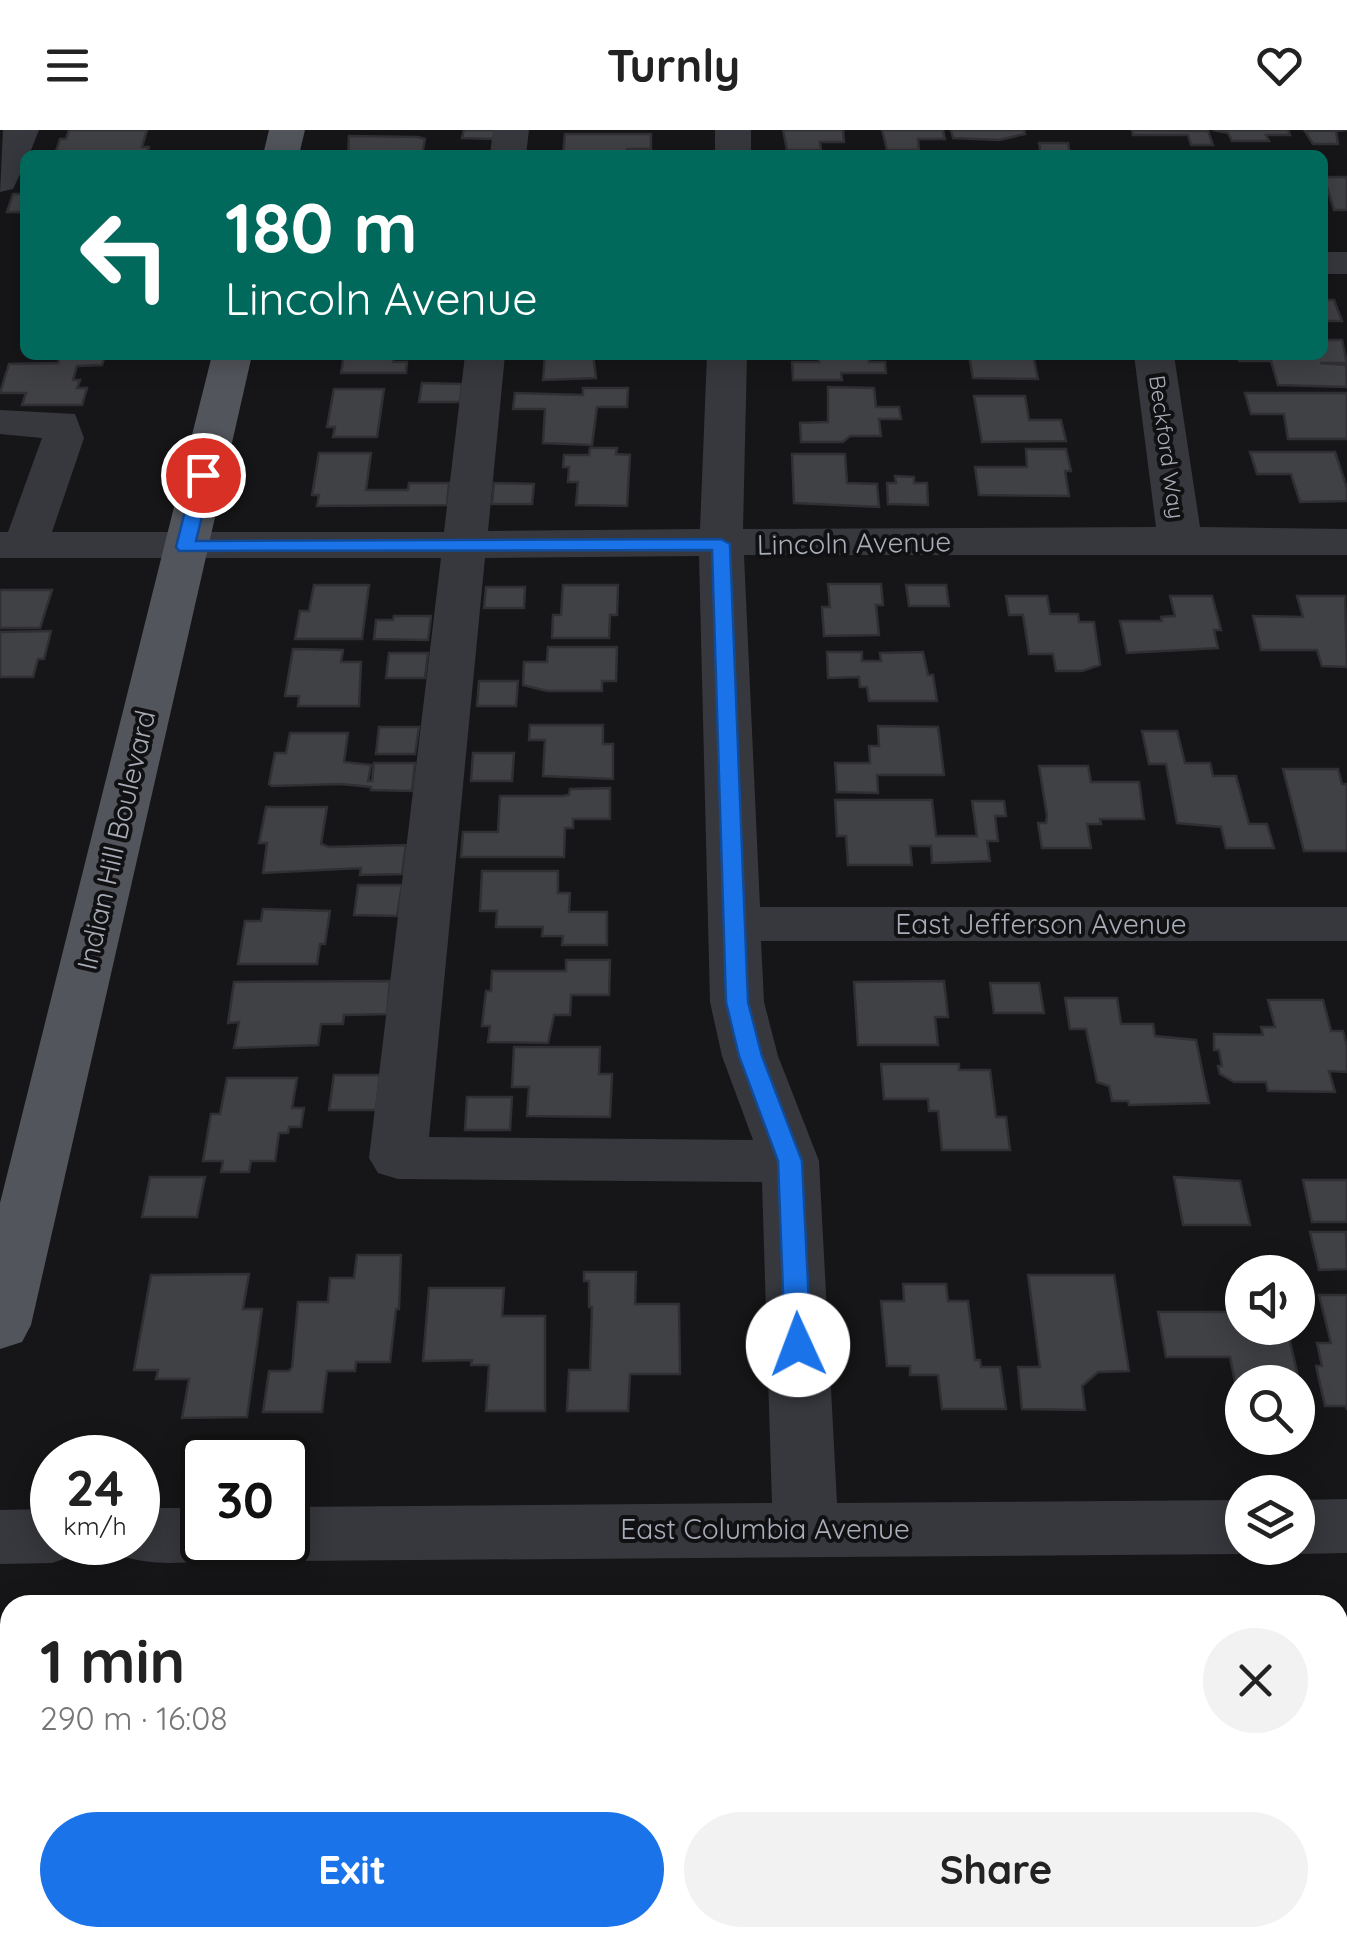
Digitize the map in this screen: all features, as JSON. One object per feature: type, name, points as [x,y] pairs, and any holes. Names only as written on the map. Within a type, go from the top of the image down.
[{"type":"main road","name":"Indian Hill Boulevard","points":[[0,1325],[231,360]]},
{"type":"street","points":[[0,181],[21,130]]},
{"type":"street","points":[[484,360],[398,1158],[790,1161]]},
{"type":"street","points":[[727,360],[721,544],[737,1002],[750,1056],[790,1161],[806,1528]]},
{"type":"street","name":"Beckford Way","points":[[1155,360],[1180,539]]},
{"type":"street","points":[[0,422],[60,424],[63,438],[33,474],[12,545]]},
{"type":"street","name":"Lincoln Avenue","points":[[12,545],[464,546],[1180,539],[1347,542]]},
{"type":"street","name":"East Jefferson Avenue","points":[[735,924],[1347,924]]},
{"type":"street","points":[[1315,1527],[1347,1526]]},
{"type":"street","name":"East Columbia Avenue","points":[[310,1534],[1225,1527]]},
{"type":"street","points":[[0,1537],[30,1536]]},
{"type":"building","points":[[69,130],[147,130],[142,147],[149,147],[56,150],[60,139],[66,139]]},
{"type":"building","points":[[464,130],[495,130],[494,139],[462,138]]},
{"type":"building","points":[[783,130],[843,130],[844,142],[820,142],[821,150],[787,150]]},
{"type":"building","points":[[882,130],[943,130],[945,139],[918,139],[919,150],[887,150]]},
{"type":"building","points":[[951,130],[1024,130],[1025,134],[999,140],[953,138]]},
{"type":"building","points":[[1132,130],[1208,131],[1213,145],[1191,145],[1188,135],[1133,135]]},
{"type":"building","points":[[1213,130],[1288,130],[1290,135],[1266,135],[1269,141],[1232,141],[1228,133]]},
{"type":"building","points":[[1347,130],[1336,131],[1338,144],[1313,144],[1305,131]]},
{"type":"building","points":[[565,134],[651,134],[651,149],[563,150]]},
{"type":"building","points":[[349,136],[425,139],[423,150],[348,150]]},
{"type":"building","points":[[1039,143],[1068,143],[1069,150],[1040,150]]},
{"type":"building","points":[[1328,177],[1347,177],[1347,210],[1334,210]]},
{"type":"building","points":[[13,194],[20,194],[20,212],[7,212]]},
{"type":"building","points":[[1328,300],[1334,300],[1342,321],[1328,321]]},
{"type":"building","points":[[1328,340],[1342,340],[1347,363],[1320,363],[1346,365],[1347,387],[1278,385],[1271,361],[1239,361],[1328,360]]},
{"type":"building","points":[[104,360],[102,365],[77,366],[73,380],[80,380],[77,388],[87,388],[82,405],[22,405],[26,393],[0,393],[9,364]]},
{"type":"building","points":[[343,360],[407,362],[406,373],[341,373]]},
{"type":"building","points":[[545,360],[594,360],[596,378],[543,380]]},
{"type":"building","points":[[970,360],[1034,360],[1038,379],[973,378]]},
{"type":"building","points":[[792,362],[885,362],[886,373],[841,373],[842,380],[793,380]]},
{"type":"building","points":[[422,383],[462,384],[460,402],[419,402]]},
{"type":"building","points":[[828,387],[874,388],[876,407],[899,407],[901,419],[879,419],[881,436],[850,436],[843,442],[801,442],[800,423],[828,422]]},
{"type":"building","points":[[583,388],[628,388],[627,407],[597,407],[592,445],[543,443],[545,409],[513,409],[515,393],[583,395]]},
{"type":"building","points":[[334,389],[384,389],[377,437],[333,437],[335,427],[327,427]]},
{"type":"building","points":[[1245,393],[1347,393],[1347,439],[1288,439],[1284,414],[1251,414]]},
{"type":"building","points":[[974,396],[1025,396],[1029,420],[1061,420],[1066,441],[982,442]]},
{"type":"building","points":[[590,448],[617,448],[616,454],[630,455],[627,506],[576,505],[578,482],[568,482],[569,467],[563,467],[564,455],[589,455]]},
{"type":"building","points":[[1026,449],[1066,449],[1071,471],[1065,471],[1069,496],[979,495],[975,467],[1027,467]]},
{"type":"building","points":[[1250,452],[1335,452],[1347,488],[1347,501],[1300,502],[1291,474],[1257,474]]},
{"type":"building","points":[[319,453],[371,453],[366,490],[408,490],[409,483],[449,483],[447,505],[317,506],[319,495],[312,495]]},
{"type":"building","points":[[792,454],[845,454],[847,483],[877,484],[879,507],[794,503]]},
{"type":"building","points":[[895,476],[914,477],[914,483],[927,483],[928,505],[888,504],[887,483],[896,483]]},
{"type":"building","points":[[494,483],[534,484],[532,504],[492,504]]},
{"type":"building","points":[[828,584],[881,584],[883,605],[876,605],[879,635],[824,636],[822,607],[830,607]]},
{"type":"building","points":[[314,585],[369,585],[362,639],[295,639],[300,611],[309,611]]},
{"type":"building","points":[[563,585],[618,585],[617,615],[610,615],[609,638],[552,638],[553,615],[561,615]]},
{"type":"building","points":[[906,585],[946,585],[949,606],[909,606]]},
{"type":"building","points":[[486,587],[525,587],[524,608],[484,608]]},
{"type":"building","points":[[0,590],[52,590],[40,628],[0,628]]},
{"type":"building","points":[[1006,596],[1047,596],[1050,614],[1078,614],[1079,622],[1094,622],[1100,665],[1082,671],[1056,671],[1053,654],[1029,654],[1023,615],[1009,615]]},
{"type":"building","points":[[1170,596],[1212,596],[1221,630],[1214,630],[1218,648],[1127,653],[1120,621],[1162,621],[1161,617],[1175,616]]},
{"type":"building","points":[[1297,596],[1345,596],[1347,667],[1322,666],[1317,650],[1261,650],[1253,616],[1303,617]]},
{"type":"building","points":[[394,616],[431,616],[428,640],[374,639],[376,620],[393,620]]},
{"type":"building","points":[[51,631],[44,659],[38,659],[33,677],[0,677],[0,632]]},
{"type":"building","points":[[548,647],[617,647],[616,681],[602,681],[602,691],[547,691],[523,685],[524,662],[547,662]]},
{"type":"building","points":[[293,649],[343,650],[341,662],[361,662],[359,706],[298,706],[299,696],[285,696]]},
{"type":"building","points":[[827,652],[862,652],[862,661],[881,661],[880,653],[923,652],[928,675],[933,675],[937,701],[869,701],[867,687],[860,687],[859,677],[828,678]]},
{"type":"building","points":[[389,653],[428,653],[425,678],[386,678]]},
{"type":"building","points":[[479,681],[518,681],[516,706],[477,706]]},
{"type":"building","points":[[530,725],[603,725],[603,744],[613,744],[613,779],[543,776],[545,740],[529,740]]},
{"type":"building","points":[[878,726],[938,727],[944,775],[877,775],[878,793],[837,792],[835,763],[870,763],[869,746],[879,746]]},
{"type":"building","points":[[379,727],[419,727],[415,754],[376,754]]},
{"type":"building","points":[[1142,731],[1177,731],[1185,763],[1210,763],[1213,776],[1236,776],[1249,824],[1267,824],[1274,848],[1226,848],[1221,827],[1177,823],[1166,764],[1149,764]]},
{"type":"building","points":[[290,733],[348,733],[344,762],[371,765],[368,781],[372,781],[374,763],[415,763],[412,791],[371,790],[341,784],[272,786],[269,784],[275,753],[286,753]]},
{"type":"building","points":[[473,753],[514,753],[512,781],[471,781]]},
{"type":"building","points":[[1039,766],[1088,766],[1091,782],[1139,782],[1144,819],[1100,819],[1101,824],[1087,824],[1091,848],[1042,848],[1038,823],[1046,823],[1047,816]]},
{"type":"building","points":[[1283,769],[1338,769],[1342,784],[1347,784],[1347,851],[1304,851]]},
{"type":"building","points":[[610,788],[610,819],[573,819],[573,828],[565,828],[564,857],[461,857],[463,832],[498,832],[500,796],[562,796],[569,795],[570,789]]},
{"type":"building","points":[[835,800],[932,800],[936,836],[977,836],[972,801],[1004,801],[1006,816],[995,816],[998,841],[987,841],[990,861],[932,863],[931,846],[910,846],[912,865],[848,865],[846,836],[837,836]]},
{"type":"building","points":[[266,807],[327,807],[321,844],[329,847],[406,845],[402,874],[360,875],[361,868],[263,873],[267,843],[259,843]]},
{"type":"building","points":[[482,871],[558,871],[558,893],[570,893],[569,912],[607,912],[607,945],[562,945],[563,936],[542,936],[543,927],[496,927],[497,911],[480,911]]},
{"type":"building","points":[[358,885],[402,885],[397,916],[354,915]]},
{"type":"building","points":[[263,909],[330,911],[325,944],[320,944],[317,964],[238,964],[245,921],[261,921]]},
{"type":"building","points":[[566,960],[610,960],[609,995],[571,995],[570,1015],[554,1015],[548,1043],[488,1042],[490,1026],[482,1026],[492,971],[566,971]]},
{"type":"building","points":[[390,981],[387,1014],[344,1015],[343,1024],[321,1024],[318,1045],[234,1048],[239,1022],[228,1023],[234,982]]},
{"type":"building","points":[[944,981],[948,1017],[935,1017],[938,1045],[858,1045],[854,982]]},
{"type":"building","points":[[990,983],[1039,983],[1044,1013],[994,1013]]},
{"type":"building","points":[[1065,998],[1117,998],[1121,1024],[1153,1024],[1155,1036],[1196,1040],[1209,1103],[1129,1105],[1128,1101],[1112,1101],[1109,1086],[1097,1082],[1086,1029],[1070,1029]]},
{"type":"building","points":[[1268,1000],[1323,1000],[1331,1031],[1343,1031],[1347,1046],[1347,1072],[1329,1071],[1335,1092],[1268,1091],[1266,1082],[1234,1082],[1220,1074],[1218,1066],[1222,1066],[1219,1050],[1214,1050],[1214,1034],[1263,1035],[1261,1027],[1275,1027]]},
{"type":"building","points":[[514,1047],[600,1047],[599,1074],[612,1074],[610,1117],[527,1116],[529,1087],[512,1087]]},
{"type":"building","points":[[881,1064],[959,1064],[959,1070],[990,1070],[996,1117],[1006,1117],[1010,1150],[942,1150],[938,1111],[929,1111],[928,1099],[884,1099]]},
{"type":"building","points":[[334,1075],[380,1075],[376,1110],[329,1110]]},
{"type":"building","points":[[227,1078],[297,1078],[292,1108],[304,1108],[301,1127],[289,1127],[288,1133],[279,1133],[275,1161],[251,1161],[249,1172],[221,1172],[223,1161],[203,1161],[211,1114],[220,1114]]},
{"type":"building","points":[[467,1097],[512,1097],[510,1130],[465,1130]]},
{"type":"building","points":[[150,1177],[205,1177],[197,1217],[142,1217]]},
{"type":"building","points":[[1174,1177],[1240,1181],[1250,1225],[1183,1225]]},
{"type":"building","points":[[1303,1180],[1347,1180],[1347,1222],[1312,1222]]},
{"type":"building","points":[[1310,1232],[1346,1232],[1347,1269],[1319,1270]]},
{"type":"building","points":[[357,1255],[401,1255],[399,1309],[390,1362],[356,1362],[355,1371],[327,1371],[322,1412],[263,1412],[269,1371],[289,1371],[292,1367],[298,1302],[328,1302],[330,1278],[354,1278]]},
{"type":"building","points":[[584,1272],[636,1272],[635,1304],[679,1304],[680,1374],[630,1374],[628,1411],[567,1411],[569,1370],[590,1370],[592,1307]]},
{"type":"building","points":[[249,1274],[243,1309],[262,1309],[247,1417],[182,1418],[189,1379],[156,1379],[158,1370],[134,1370],[151,1275]]},
{"type":"building","points":[[1028,1275],[1114,1275],[1129,1371],[1098,1372],[1082,1386],[1085,1410],[1022,1409],[1018,1367],[1040,1367]]},
{"type":"building","points":[[903,1284],[946,1284],[948,1301],[968,1301],[975,1360],[980,1360],[981,1367],[1000,1367],[1006,1409],[942,1409],[938,1375],[910,1375],[910,1366],[887,1366],[881,1301],[904,1301]]},
{"type":"building","points":[[429,1288],[504,1288],[502,1316],[545,1316],[545,1411],[486,1411],[489,1365],[471,1365],[472,1360],[423,1361]]},
{"type":"building","points":[[1319,1295],[1347,1295],[1347,1410],[1346,1406],[1325,1406],[1316,1366],[1322,1366],[1317,1343],[1331,1343]]},
{"type":"building","points":[[1158,1312],[1225,1312],[1225,1345],[1291,1345],[1295,1365],[1232,1365],[1230,1357],[1166,1357]]},
{"type":"route","points":[[203,475],[186,547],[721,544],[737,1002],[750,1056],[790,1161],[798,1345]]}]
